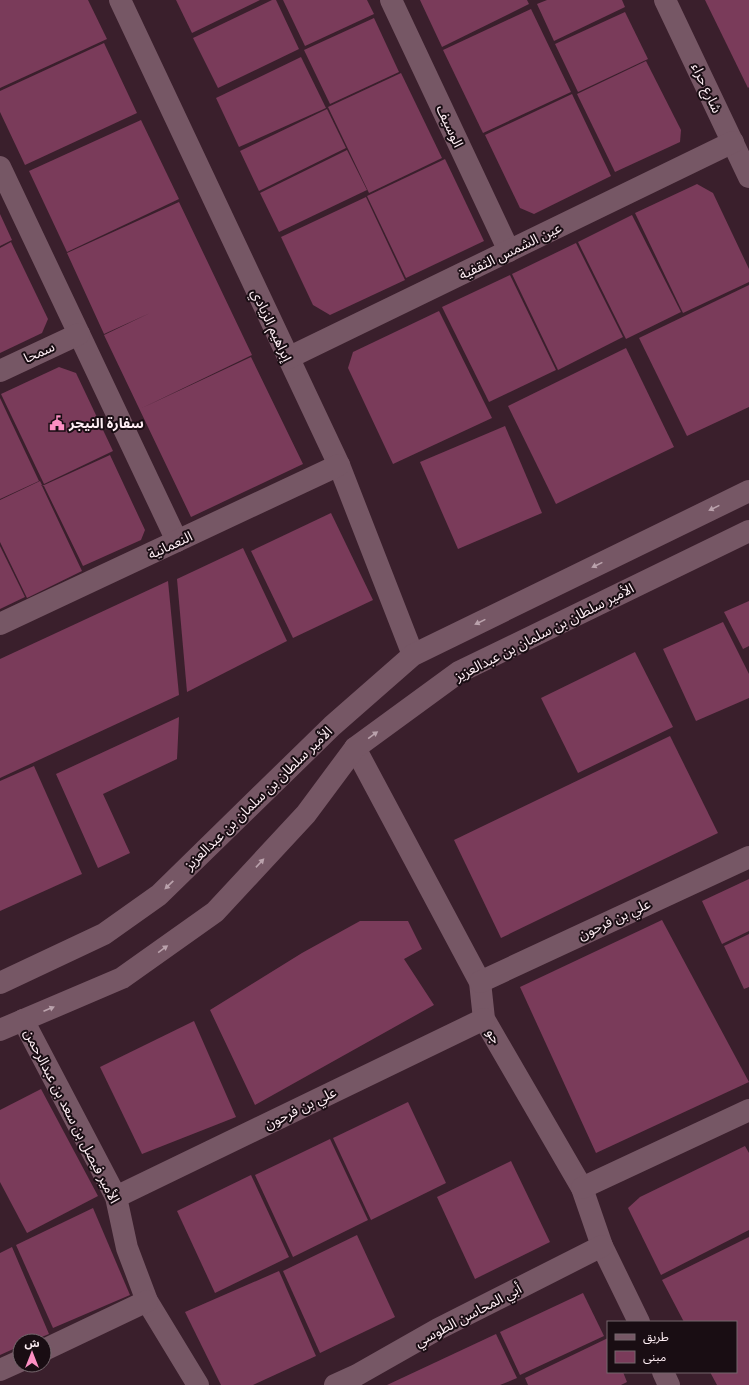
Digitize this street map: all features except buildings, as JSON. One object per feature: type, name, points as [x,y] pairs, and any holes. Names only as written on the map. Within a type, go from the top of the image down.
[{"type":"street","name":"إبراهيم الزيادي","points":[[120,0],[288,358],[340,465],[413,655]]},
{"type":"street","name":"الوسيف","points":[[391,0],[509,252]]},
{"type":"street","name":"شارع حراء","points":[[665,0],[749,177]]},
{"type":"street","name":"عين الشمس الثقفية","points":[[288,358],[733,142]]},
{"type":"street","points":[[0,167],[177,541]]},
{"type":"street","name":"سمحا","points":[[0,371],[79,334]]},
{"type":"street","name":"النعمانية","points":[[0,624],[340,465]]},
{"type":"street","name":"الأمير سلطان بن سلمان بن عبدالعزيز","points":[[0,983],[104,934],[159,895],[332,726],[413,655],[749,491]]},
{"type":"street","name":"الأمير سلطان بن سلمان بن عبدالعزيز","points":[[0,1030],[122,978],[214,912],[306,814],[355,748],[460,672],[749,531]]},
{"type":"street","name":"جو","points":[[355,748],[480,982],[484,1019],[582,1188],[602,1246],[639,1321]]},
{"type":"street","name":"علي بن فرحون","points":[[480,982],[749,857]]},
{"type":"street","name":"علي بن فرحون","points":[[116,1197],[484,1019]]},
{"type":"street","name":"الأمير فيصل بن سعد بن عبدالرحمن","points":[[23,1020],[116,1197],[127,1248],[147,1301],[198,1385]]},
{"type":"street","points":[[582,1188],[749,1110]]},
{"type":"street","name":"أبي المحاسن الطوسي","points":[[335,1385],[359,1380],[438,1329],[602,1246]]},
{"type":"street","points":[[52,1346],[147,1301]]},
{"type":"street","points":[[0,1370],[12,1365]]},
{"type":"street","points":[[664,1373],[670,1385]]},
{"type":"place","name":"سفارة النيجر","points":[[57,423]]}]
